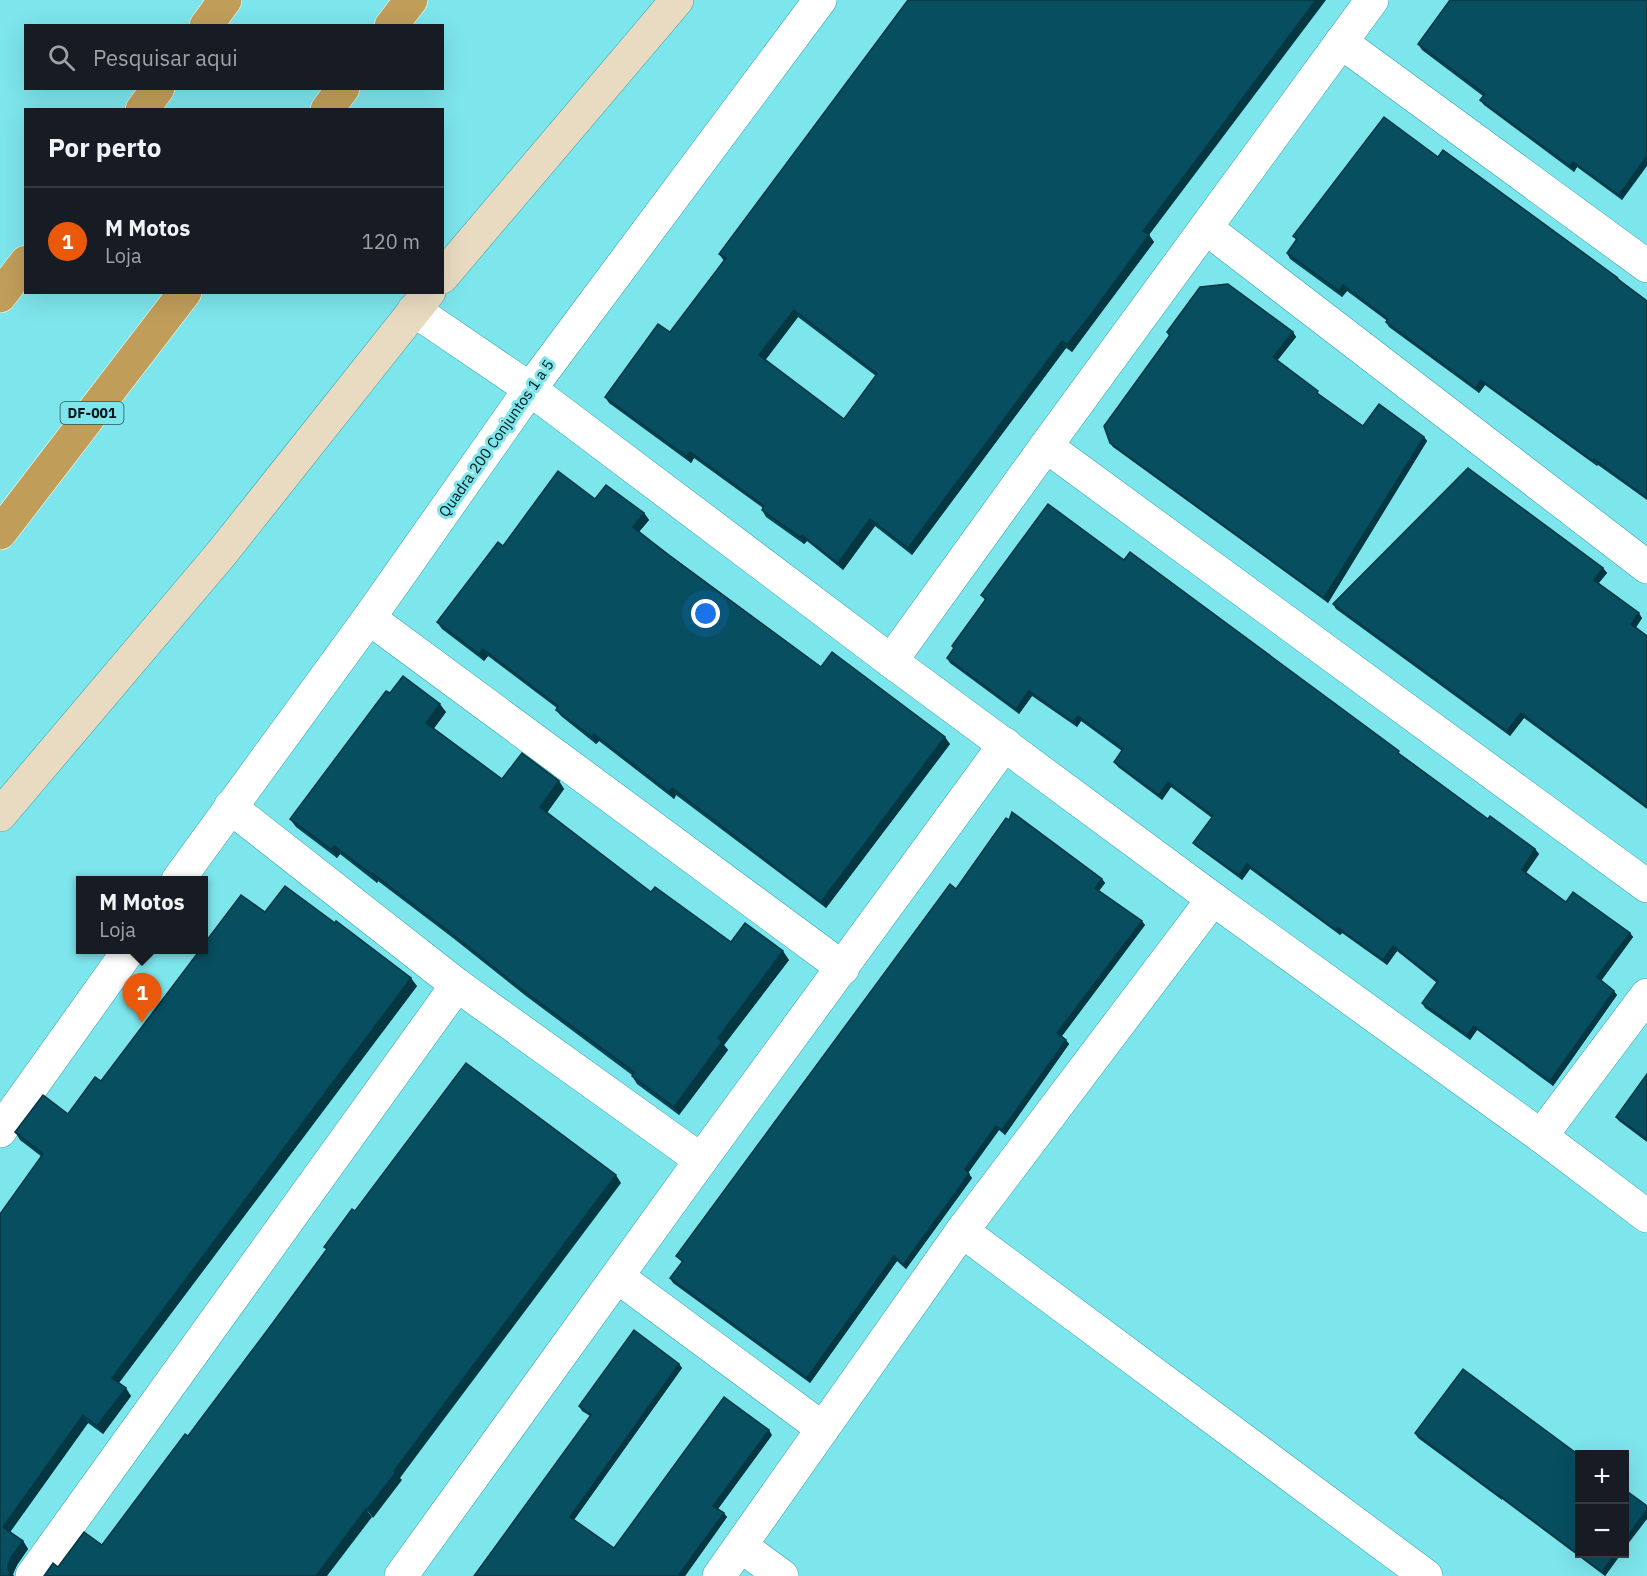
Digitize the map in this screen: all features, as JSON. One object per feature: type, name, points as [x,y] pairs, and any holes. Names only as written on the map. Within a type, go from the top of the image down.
[{"type":"highway","points":[[207,24],[225,0]]},
{"type":"highway","points":[[393,24],[411,0]]},
{"type":"highway","points":[[143,108],[157,90]]},
{"type":"highway","points":[[328,108],[342,90]]},
{"type":"highway","points":[[0,296],[24,265]]},
{"type":"highway","name":"DF-001","points":[[0,533],[183,294]]},
{"type":"main road","points":[[444,275],[678,0]]},
{"type":"main road","points":[[0,815],[220,554],[422,301]]},
{"type":"street","name":"Quadra 200 Conjuntos 1 a 5","points":[[181,876],[369,618],[530,390],[820,0]]},
{"type":"street","points":[[891,661],[1372,0]]},
{"type":"street","points":[[1341,42],[1647,266]]},
{"type":"street","points":[[1206,228],[1646,565]]},
{"type":"street","points":[[422,301],[530,390],[891,661],[1647,1216]]},
{"type":"street","points":[[1046,446],[1647,886]]},
{"type":"street","points":[[369,618],[843,968]]},
{"type":"street","points":[[401,1576],[1005,744]]},
{"type":"street","points":[[230,807],[457,985],[701,1160]]},
{"type":"street","points":[[719,1576],[962,1231],[1213,899]]},
{"type":"street","points":[[0,1131],[126,954]]},
{"type":"street","points":[[32,1576],[457,985]]},
{"type":"street","points":[[1541,1136],[1647,995]]},
{"type":"street","points":[[962,1231],[1426,1576]]},
{"type":"street","points":[[618,1277],[822,1428]]},
{"type":"street","points":[[741,1546],[782,1576]]},
{"type":"building","points":[[908,0],[1316,0],[1143,231],[1149,235],[1095,309],[1067,345],[1062,341],[908,548],[870,519],[838,563],[802,535],[800,537],[762,510],[764,506],[690,452],[686,456],[605,397],[658,324],[670,332],[726,258],[719,254]],"holes":[[[794,310],[877,374],[844,419],[759,355]]]},
{"type":"building","points":[[1450,0],[1647,0],[1647,156],[1619,195],[1573,162],[1570,166],[1480,100],[1485,94],[1418,44]]},
{"type":"building","points":[[1384,117],[1438,157],[1443,150],[1647,301],[1647,498],[1481,380],[1476,388],[1386,322],[1388,319],[1343,285],[1339,291],[1287,253],[1297,239],[1293,236]]},
{"type":"building","points":[[1228,284],[1293,332],[1273,357],[1318,391],[1317,393],[1363,426],[1379,404],[1424,437],[1324,598],[1110,443],[1104,426],[1170,335],[1167,332],[1200,287]]},
{"type":"building","points":[[1468,468],[1603,568],[1594,580],[1639,613],[1631,624],[1647,636],[1647,807],[1521,713],[1507,731],[1333,604]]},
{"type":"building","points":[[558,471],[595,499],[606,485],[644,513],[633,527],[670,556],[821,667],[832,652],[945,737],[821,902],[672,788],[669,792],[594,734],[592,737],[556,710],[558,706],[483,649],[479,654],[437,622],[498,542],[503,546]]},
{"type":"building","points":[[1048,504],[1124,560],[1130,552],[1488,819],[1490,816],[1535,849],[1522,870],[1566,902],[1573,892],[1630,933],[1597,977],[1614,991],[1550,1081],[1474,1026],[1467,1035],[1422,1003],[1438,981],[1393,946],[1383,960],[1338,928],[1336,930],[1247,864],[1239,875],[1193,843],[1213,816],[1168,782],[1159,795],[1114,762],[1123,749],[1078,716],[1073,722],[1029,691],[1016,709],[947,658],[954,648],[952,646],[986,599],[981,595]]},
{"type":"building","points":[[403,676],[440,704],[426,723],[502,779],[522,753],[559,781],[540,807],[651,892],[655,887],[731,942],[745,923],[783,951],[718,1038],[722,1042],[674,1107],[632,1076],[634,1072],[520,988],[372,873],[334,846],[332,850],[290,819],[386,691],[390,693]]},
{"type":"building","points":[[1012,812],[1102,879],[1095,888],[1142,921],[1057,1033],[1066,1040],[1002,1130],[996,1126],[965,1169],[969,1174],[903,1265],[894,1256],[807,1378],[670,1278],[683,1261],[676,1256],[950,884],[956,889],[1006,818],[1009,820]]},
{"type":"building","points":[[285,886],[335,923],[336,921],[411,978],[112,1378],[126,1388],[97,1426],[83,1415],[3,1527],[23,1541],[11,1557],[8,1566],[10,1576],[0,1576],[0,1214],[43,1154],[15,1132],[43,1095],[68,1114],[95,1077],[101,1081],[197,954],[208,954],[208,939],[241,895],[265,912]]},
{"type":"building","points":[[466,1063],[616,1175],[316,1576],[44,1576],[53,1563],[58,1567],[84,1532],[102,1545],[185,1434],[188,1436],[272,1324],[327,1249],[324,1247],[352,1209],[355,1211]]},
{"type":"building","points":[[1647,1074],[1647,1139],[1616,1117]]},
{"type":"building","points":[[634,1330],[679,1364],[570,1517],[614,1548],[724,1397],[769,1430],[713,1506],[724,1513],[678,1576],[474,1576],[591,1415],[579,1406]]},
{"type":"building","points":[[1463,1369],[1575,1452],[1575,1552],[1499,1496],[1415,1433]]},
{"type":"building","points":[[1629,1493],[1647,1506],[1647,1510],[1629,1534]]},
{"type":"building","points":[[1583,1558],[1612,1558],[1602,1572]]},
{"type":"place","name":"M Motos","points":[[142,1023]]}]
